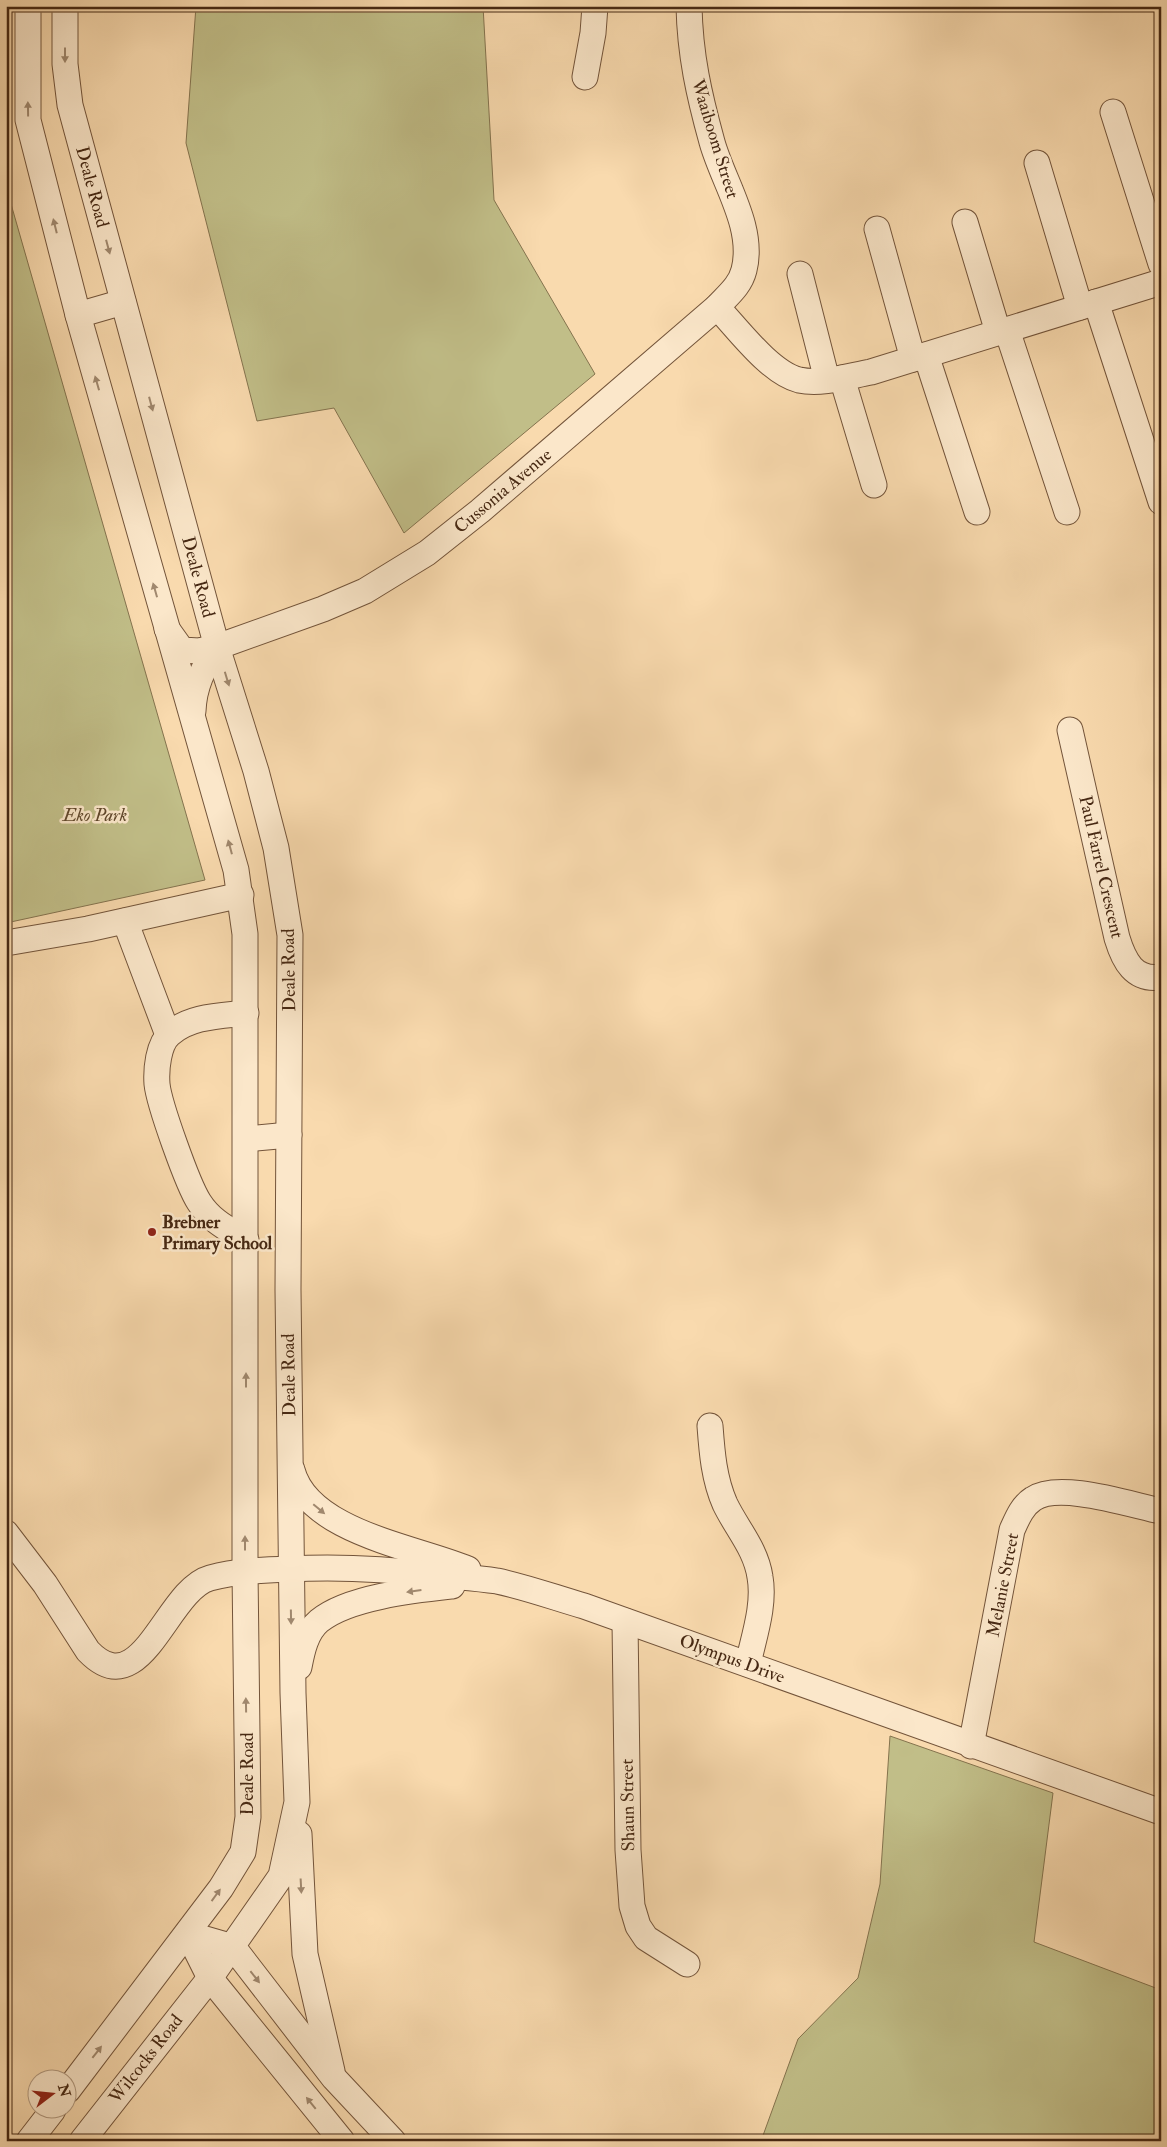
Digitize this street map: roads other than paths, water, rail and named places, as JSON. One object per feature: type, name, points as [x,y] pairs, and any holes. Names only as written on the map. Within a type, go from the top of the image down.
[{"type":"street","name":"Deale Road","points":[[28,6],[28,120],[78,315],[236,870],[241,895],[246,1014],[245,1571],[248,1817],[243,1852],[221,1888],[188,1934]]},
{"type":"street","name":"Deale Road","points":[[65,6],[64,64],[70,105],[217,647],[256,771],[284,890],[290,935],[289,1400],[293,1693],[297,1802],[281,1876],[210,1978]]},
{"type":"street","points":[[585,78],[594,33],[595,6]]},
{"type":"street","name":"Waaiboom Street","points":[[690,6],[695,82],[713,145],[745,233],[744,270]]},
{"type":"street","points":[[1113,112],[1161,264]]},
{"type":"street","points":[[1037,163],[1161,502]]},
{"type":"street","points":[[965,222],[1067,512]]},
{"type":"street","points":[[877,229],[920,357],[977,512]]},
{"type":"street","name":"Cussonia Avenue","points":[[165,626],[182,650],[199,651],[217,647],[323,609],[365,591],[427,553],[480,512],[717,307],[738,286],[744,270]]},
{"type":"street","points":[[800,274],[834,379],[874,485]]},
{"type":"street","points":[[717,307],[769,362],[784,373],[799,380],[834,379],[871,372],[1161,282]]},
{"type":"street","points":[[78,315],[123,302]]},
{"type":"street","points":[[192,717],[193,695],[204,667],[217,647]]},
{"type":"street","name":"Paul Farrel Crescent","points":[[1070,730],[1116,938],[1122,956],[1140,976],[1161,977]]},
{"type":"street","points":[[6,943],[125,921],[241,895]]},
{"type":"street","points":[[125,921],[168,1035]]},
{"type":"street","points":[[246,1014],[200,1019],[183,1024],[168,1035],[158,1058],[157,1085],[198,1202],[210,1217],[246,1240]]},
{"type":"street","points":[[246,1139],[289,1135]]},
{"type":"street","points":[[289,1400],[291,1468],[299,1490],[310,1502],[325,1515],[348,1527],[438,1558],[497,1582]]},
{"type":"street","points":[[710,1426],[718,1487],[726,1506],[748,1542],[758,1563],[761,1579],[760,1606],[748,1664]]},
{"type":"street","name":"Melanie Street","points":[[972,1746],[1012,1530],[1020,1512],[1033,1499],[1060,1492],[1161,1511]]},
{"type":"street","name":"Olympus Drive","points":[[6,1533],[45,1584],[88,1652],[97,1661],[109,1666],[121,1667],[135,1661],[194,1588],[208,1579],[245,1571],[358,1567],[497,1582],[626,1621],[1161,1812]]},
{"type":"street","points":[[293,1693],[304,1643],[318,1622],[344,1608],[409,1591],[497,1582]]},
{"type":"street","name":"Shaun Street","points":[[626,1621],[628,1850],[632,1906],[638,1926],[646,1938],[687,1964]]},
{"type":"street","points":[[297,1802],[305,1954],[334,2078]]},
{"type":"street","points":[[188,1934],[233,1947],[334,2078],[394,2141]]},
{"type":"street","points":[[188,1934],[210,1978],[342,2141]]},
{"type":"street","points":[[78,2077],[188,1934]]},
{"type":"street","name":"Wilcocks Road","points":[[82,2141],[210,1978]]},
{"type":"street","points":[[29,2141],[45,2120]]},
{"type":"place","name":"Brebner Primary School","points":[[152,1232]]},
{"type":"park label","name":"Eko Park","points":[[95,815]]}]
